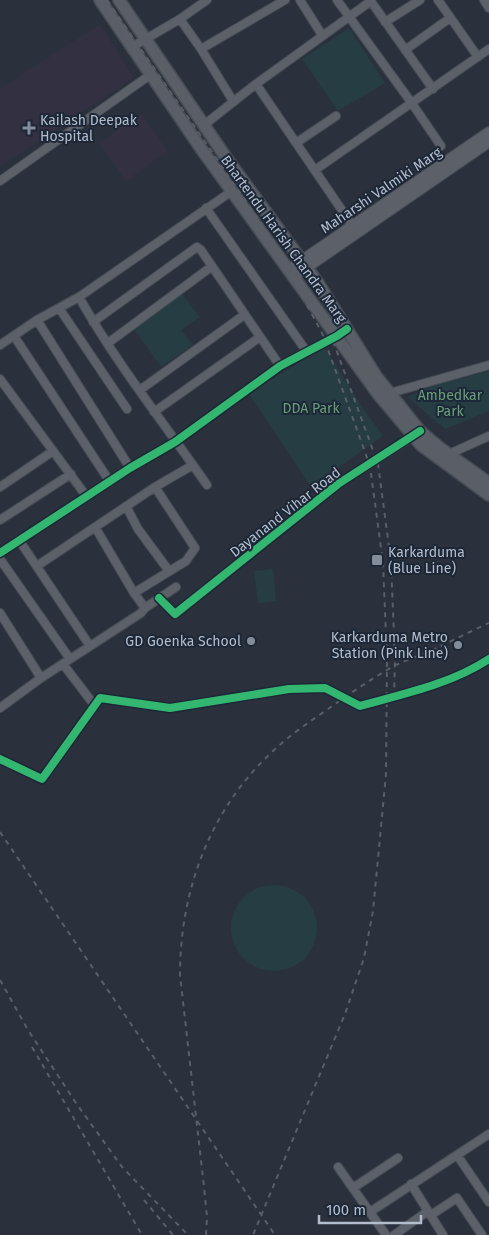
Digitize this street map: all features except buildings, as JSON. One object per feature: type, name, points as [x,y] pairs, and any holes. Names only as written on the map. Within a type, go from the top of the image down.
[{"type":"main road","name":"Bhartendu Harish Chandra Marg","points":[[100,0],[150,75],[378,394],[417,434],[489,483]]},
{"type":"main road","name":"Bhartendu Harish Chandra Marg","points":[[119,0],[204,125],[304,264],[376,376],[390,393],[417,434],[421,445],[489,495]]},
{"type":"street","points":[[132,47],[180,19],[207,0]]},
{"type":"street","points":[[201,49],[285,0]]},
{"type":"street","points":[[300,0],[322,35]]},
{"type":"street","points":[[337,0],[412,102],[440,146]]},
{"type":"street","points":[[385,22],[420,0]]},
{"type":"street","points":[[438,0],[478,58]]},
{"type":"street","points":[[484,0],[489,8]]},
{"type":"street","points":[[204,125],[233,101],[370,1],[432,88]]},
{"type":"street","points":[[405,50],[450,18]]},
{"type":"street","points":[[180,19],[233,101]]},
{"type":"street","points":[[315,170],[489,49]]},
{"type":"street","points":[[0,181],[150,75]]},
{"type":"street","points":[[256,84],[352,225]]},
{"type":"street","points":[[296,143],[336,116]]},
{"type":"street","name":"Maharshi Valmiki Marg","points":[[304,264],[352,225],[489,132]]},
{"type":"street","name":"Maharshi Valmiki Marg","points":[[291,273],[489,142]]},
{"type":"street","points":[[0,345],[37,320],[79,297],[232,191]]},
{"type":"street","points":[[206,208],[307,352]]},
{"type":"street","points":[[93,322],[195,247],[201,250],[280,366]]},
{"type":"street","points":[[108,343],[211,267]]},
{"type":"street","points":[[79,297],[93,322],[154,412],[207,485]]},
{"type":"street","points":[[59,308],[127,409]]},
{"type":"street","points":[[140,390],[244,315]]},
{"type":"street","points":[[37,320],[130,468]]},
{"type":"street","points":[[0,553],[130,468],[175,442],[280,366],[347,329]]},
{"type":"street","points":[[14,336],[110,482]]},
{"type":"street","points":[[154,412],[260,338]]},
{"type":"street","points":[[390,393],[489,365]]},
{"type":"street","points":[[0,379],[87,497]]},
{"type":"street","name":"Dayanand Vihar Road","points":[[159,598],[175,614],[338,484],[417,434]]},
{"type":"street","points":[[449,454],[489,436]]},
{"type":"street","points":[[0,487],[53,451]]},
{"type":"street","points":[[37,566],[155,487],[193,465]]},
{"type":"street","points":[[0,520],[71,474]]},
{"type":"street","points":[[134,593],[186,561],[195,548],[155,487]]},
{"type":"street","points":[[126,506],[138,529],[169,571]]},
{"type":"street","points":[[96,527],[134,593],[145,608]]},
{"type":"street","points":[[18,540],[90,646]]},
{"type":"street","points":[[0,559],[95,706]]},
{"type":"street","points":[[1,704],[141,613],[145,608],[176,586]]},
{"type":"street","points":[[0,613],[2,622],[41,678]]},
{"type":"street","points":[[0,759],[42,779],[100,698],[170,708],[289,689],[325,688],[360,706],[447,680],[489,660]]},
{"type":"street","points":[[370,1212],[456,1154],[489,1136]]},
{"type":"street","points":[[456,1154],[489,1202]]},
{"type":"street","points":[[353,1188],[398,1158]]},
{"type":"street","points":[[338,1167],[386,1235]]},
{"type":"street","points":[[411,1184],[443,1235]]},
{"type":"street","points":[[394,1235],[457,1198],[482,1235]]},
{"type":"shaded area","name":"Kailash Deepak Hospital","points":[[100,24],[134,78],[0,167],[0,89]]},
{"type":"shaded area","points":[[141,113],[168,151],[126,181],[99,143]]},
{"type":"green space","points":[[349,28],[385,83],[338,111],[302,59]]},
{"type":"green space","points":[[182,294],[200,317],[181,330],[193,345],[161,367],[134,329]]},
{"type":"green space","name":"DDA Park","points":[[325,348],[383,436],[311,487],[249,394]]},
{"type":"green space","name":"Ambedkar Park","points":[[489,371],[489,411],[445,429],[407,397],[436,385]]},
{"type":"green space","points":[[273,569],[276,601],[258,603],[254,571]]},
{"type":"green space","points":[[274,885],[290,889],[304,898],[313,912],[317,928],[313,944],[304,958],[290,967],[274,971],[258,967],[244,958],[235,944],[231,928],[235,912],[244,898],[258,889]]},
{"type":"railway","points":[[98,0],[303,298],[322,333],[370,466],[383,563],[387,660],[386,774],[373,911],[364,958],[345,1014],[253,1235]]},
{"type":"railway","points":[[107,0],[310,294],[329,330],[378,464],[391,562],[395,660],[394,696]]},
{"type":"railway","points":[[206,1235],[207,1217],[180,975],[185,913],[202,855],[215,827],[231,800],[249,776],[298,730],[392,667],[489,623]]},
{"type":"railway","points":[[0,832],[275,1235]]},
{"type":"railway","points":[[0,980],[28,1030],[76,1103],[122,1167],[188,1235]]},
{"type":"railway","points":[[32,1047],[142,1235]]},
{"type":"railway","points":[[144,1200],[173,1235]]},
{"type":"cycle path","points":[[0,553],[130,468],[175,442],[280,366],[347,329]]},
{"type":"cycle path","points":[[159,598],[175,614],[338,484],[420,431]]},
{"type":"cycle path","points":[[0,759],[42,779],[100,698],[170,708],[289,689],[325,688],[360,706],[443,682],[489,659]]},
{"type":"place","name":"Kailash Deepak Hospital","points":[[29,128]]},
{"type":"place","name":"Karkarduma (Blue Line)","points":[[377,560]]},
{"type":"place","name":"GD Goenka School","points":[[251,641]]},
{"type":"place","name":"Karkarduma Metro Station (Pink Line)","points":[[458,645]]}]
